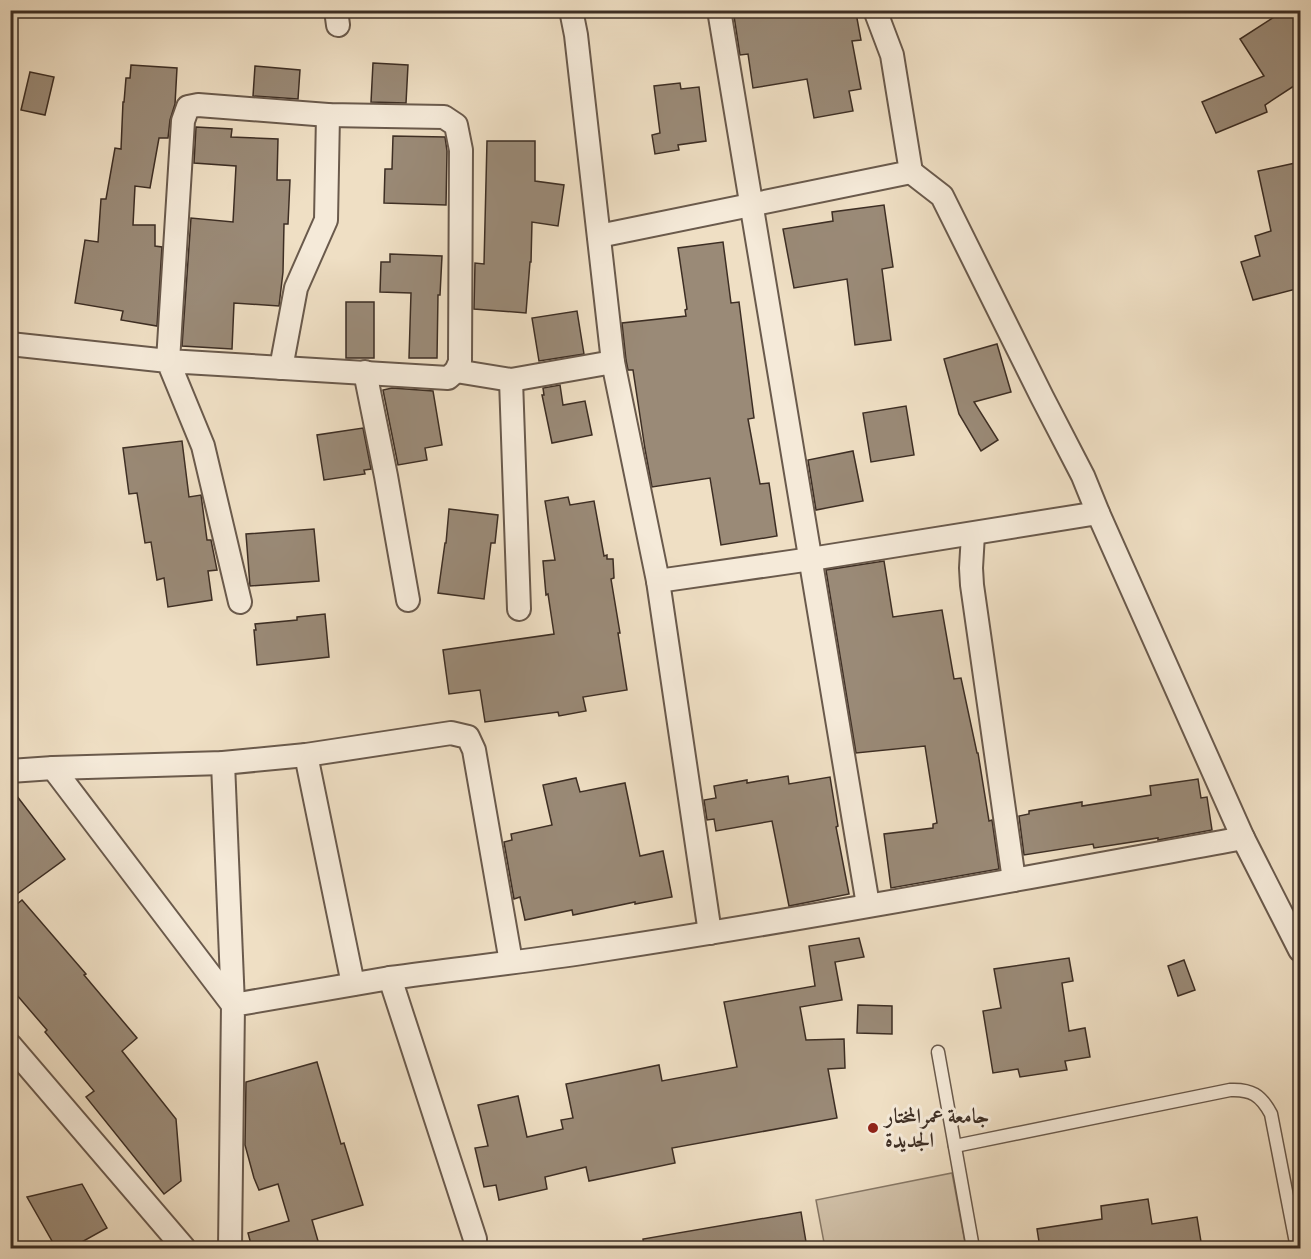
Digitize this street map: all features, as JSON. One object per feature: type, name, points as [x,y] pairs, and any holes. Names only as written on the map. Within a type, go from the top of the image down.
[{"type":"street","points":[[571,10],[576,35],[613,362],[658,581],[710,933]]},
{"type":"street","points":[[719,10],[868,905]]},
{"type":"street","points":[[874,10],[892,54],[911,172],[942,196],[1083,476],[1243,838],[1300,950]]},
{"type":"street","points":[[10,344],[168,361],[448,378],[456,371],[460,362],[461,150],[456,125],[444,117],[328,115],[198,105],[188,107],[183,121],[168,361],[203,446],[240,602]]},
{"type":"street","points":[[281,368],[297,288],[326,220],[328,115]]},
{"type":"street","points":[[599,236],[911,172]]},
{"type":"street","points":[[456,371],[511,380],[613,362]]},
{"type":"street","points":[[365,372],[408,600]]},
{"type":"street","points":[[511,380],[519,609]]},
{"type":"street","points":[[658,581],[1098,513]]},
{"type":"street","points":[[973,534],[972,585],[1014,880]]},
{"type":"street","points":[[10,771],[223,764],[306,755],[450,733],[468,737],[474,750],[511,962]]},
{"type":"street","points":[[306,755],[353,984]]},
{"type":"street","points":[[223,764],[233,1005],[230,1248]]},
{"type":"street","points":[[54,768],[233,1005]]},
{"type":"street","points":[[233,1005],[390,978],[585,953],[710,933],[1243,838]]},
{"type":"street","points":[[390,978],[476,1239],[475,1248]]},
{"type":"street","points":[[10,1045],[184,1248]]},
{"type":"lane","points":[[938,1053],[973,1248]]},
{"type":"lane","points":[[954,1146],[1230,1090],[1250,1092],[1259,1097],[1271,1114],[1298,1248]]},
{"type":"shaded area","points":[[952,1173],[966,1248],[825,1248],[816,1200]]},
{"type":"building","points":[[736,10],[847,10],[848,15],[856,13],[861,40],[852,41],[861,89],[849,91],[853,111],[814,118],[807,79],[753,88],[748,54],[740,55],[734,16],[737,15]]},
{"type":"building","points":[[1285,10],[1300,10],[1300,82],[1265,105],[1267,112],[1216,133],[1202,102],[1264,76],[1240,39]]},
{"type":"building","points":[[373,63],[408,65],[406,103],[371,102]]},
{"type":"building","points":[[131,65],[177,68],[175,104],[168,138],[159,138],[150,188],[135,186],[133,225],[155,225],[155,246],[162,247],[157,326],[121,320],[123,311],[75,303],[85,240],[98,242],[101,199],[106,199],[115,148],[121,149],[123,102],[126,78],[130,78]]},
{"type":"building","points":[[255,66],[300,70],[298,99],[253,96]]},
{"type":"building","points":[[30,72],[54,77],[45,115],[21,110]]},
{"type":"building","points":[[680,83],[681,89],[699,87],[706,141],[678,145],[679,150],[655,154],[652,135],[660,133],[654,86]]},
{"type":"building","points":[[196,127],[232,129],[231,137],[278,139],[277,180],[290,180],[288,224],[284,224],[283,272],[279,306],[234,303],[232,349],[182,346],[191,218],[233,222],[236,166],[194,163]]},
{"type":"building","points":[[393,136],[445,137],[446,205],[384,203],[385,169],[392,169]]},
{"type":"building","points":[[487,141],[535,141],[535,181],[564,185],[558,226],[532,222],[526,313],[474,309],[475,263],[484,264]]},
{"type":"building","points":[[1300,162],[1300,288],[1253,300],[1241,262],[1260,256],[1255,236],[1271,231],[1258,171]]},
{"type":"building","points":[[884,205],[893,267],[882,269],[891,340],[855,345],[847,279],[794,288],[783,229],[833,221],[832,212]]},
{"type":"building","points":[[723,242],[731,303],[739,302],[754,418],[748,419],[760,484],[769,483],[777,536],[721,545],[710,478],[652,487],[633,370],[628,370],[626,360],[622,323],[686,316],[685,310],[687,309],[678,248]]},
{"type":"building","points":[[390,254],[442,256],[440,295],[438,295],[437,358],[409,358],[411,293],[380,292],[381,262],[390,262]]},
{"type":"building","points":[[346,302],[374,302],[374,358],[346,358]]},
{"type":"building","points":[[577,311],[584,354],[539,361],[532,318]]},
{"type":"building","points":[[997,344],[1011,392],[974,402],[998,440],[981,451],[959,414],[944,359]]},
{"type":"building","points":[[560,385],[563,405],[585,401],[592,435],[552,443],[542,395],[544,395],[543,388]]},
{"type":"building","points":[[392,388],[433,391],[442,445],[425,448],[427,460],[398,465],[383,390]]},
{"type":"building","points":[[906,406],[914,455],[871,462],[863,413]]},
{"type":"building","points":[[363,428],[371,469],[364,470],[365,474],[324,480],[317,435]]},
{"type":"building","points":[[182,441],[189,497],[201,495],[207,540],[211,540],[217,570],[208,571],[212,600],[168,607],[164,578],[157,580],[151,542],[145,543],[137,493],[129,494],[123,448]]},
{"type":"building","points":[[853,451],[863,501],[816,510],[808,460]]},
{"type":"building","points":[[568,497],[570,505],[594,501],[604,556],[607,555],[607,559],[613,559],[614,578],[611,579],[627,690],[583,697],[586,711],[559,716],[558,712],[485,722],[480,690],[449,694],[443,650],[554,634],[548,594],[546,595],[543,561],[555,560],[545,501]]},
{"type":"building","points":[[449,509],[498,515],[495,543],[491,543],[484,599],[438,593]]},
{"type":"building","points":[[314,529],[319,581],[250,586],[246,534]]},
{"type":"building","points":[[884,561],[893,617],[942,610],[954,679],[961,678],[978,753],[989,821],[992,820],[999,869],[891,888],[884,834],[933,828],[933,824],[937,823],[925,746],[856,753],[826,570]]},
{"type":"building","points":[[325,614],[329,657],[257,665],[255,624],[297,620],[297,617]]},
{"type":"building","points":[[788,776],[789,784],[830,777],[838,826],[836,827],[849,894],[789,906],[772,821],[716,831],[714,819],[707,820],[704,800],[716,798],[714,786]]},
{"type":"building","points":[[576,778],[580,792],[625,783],[640,856],[663,851],[672,897],[573,915],[572,910],[525,920],[520,897],[514,899],[504,842],[512,840],[511,834],[552,825],[543,785]]},
{"type":"building","points":[[1198,779],[1201,798],[1207,797],[1212,830],[1158,840],[1158,838],[1094,848],[1093,844],[1024,855],[1019,816],[1029,814],[1029,811],[1082,802],[1082,806],[1151,795],[1150,786]]},
{"type":"building","points":[[10,787],[65,859],[17,894],[10,885]]},
{"type":"building","points":[[22,900],[137,1038],[122,1051],[176,1119],[181,1181],[164,1194],[86,1097],[94,1091],[10,987],[10,910]]},
{"type":"building","points":[[859,938],[864,957],[835,962],[842,1000],[800,1007],[806,1040],[844,1039],[845,1068],[828,1069],[837,1118],[672,1148],[675,1163],[589,1181],[586,1167],[545,1177],[547,1189],[499,1200],[496,1185],[484,1187],[475,1148],[488,1146],[478,1105],[518,1096],[527,1137],[563,1129],[561,1120],[573,1118],[566,1084],[659,1065],[662,1081],[737,1067],[724,1002],[815,986],[809,946]]},
{"type":"building","points":[[1069,958],[1073,981],[1062,983],[1069,1031],[1085,1028],[1090,1057],[1065,1061],[1067,1070],[1020,1077],[1018,1069],[993,1073],[983,1011],[1001,1008],[994,969]]},
{"type":"building","points":[[1184,960],[1195,990],[1178,996],[1168,966]]},
{"type":"building","points":[[858,1005],[892,1006],[892,1034],[857,1033]]},
{"type":"building","points":[[317,1062],[341,1144],[344,1143],[363,1205],[312,1220],[320,1248],[252,1248],[248,1233],[289,1221],[278,1184],[259,1190],[254,1178],[245,1145],[246,1082]]},
{"type":"building","points":[[82,1184],[107,1228],[71,1248],[56,1248],[27,1197]]},
{"type":"building","points":[[1148,1199],[1152,1224],[1197,1217],[1202,1248],[1040,1248],[1037,1229],[1102,1219],[1101,1206]]},
{"type":"building","points":[[801,1212],[807,1248],[644,1248],[643,1239]]},
{"type":"place","name":"جامعة عمرالمختار الجديدة","points":[[873,1128]]}]
